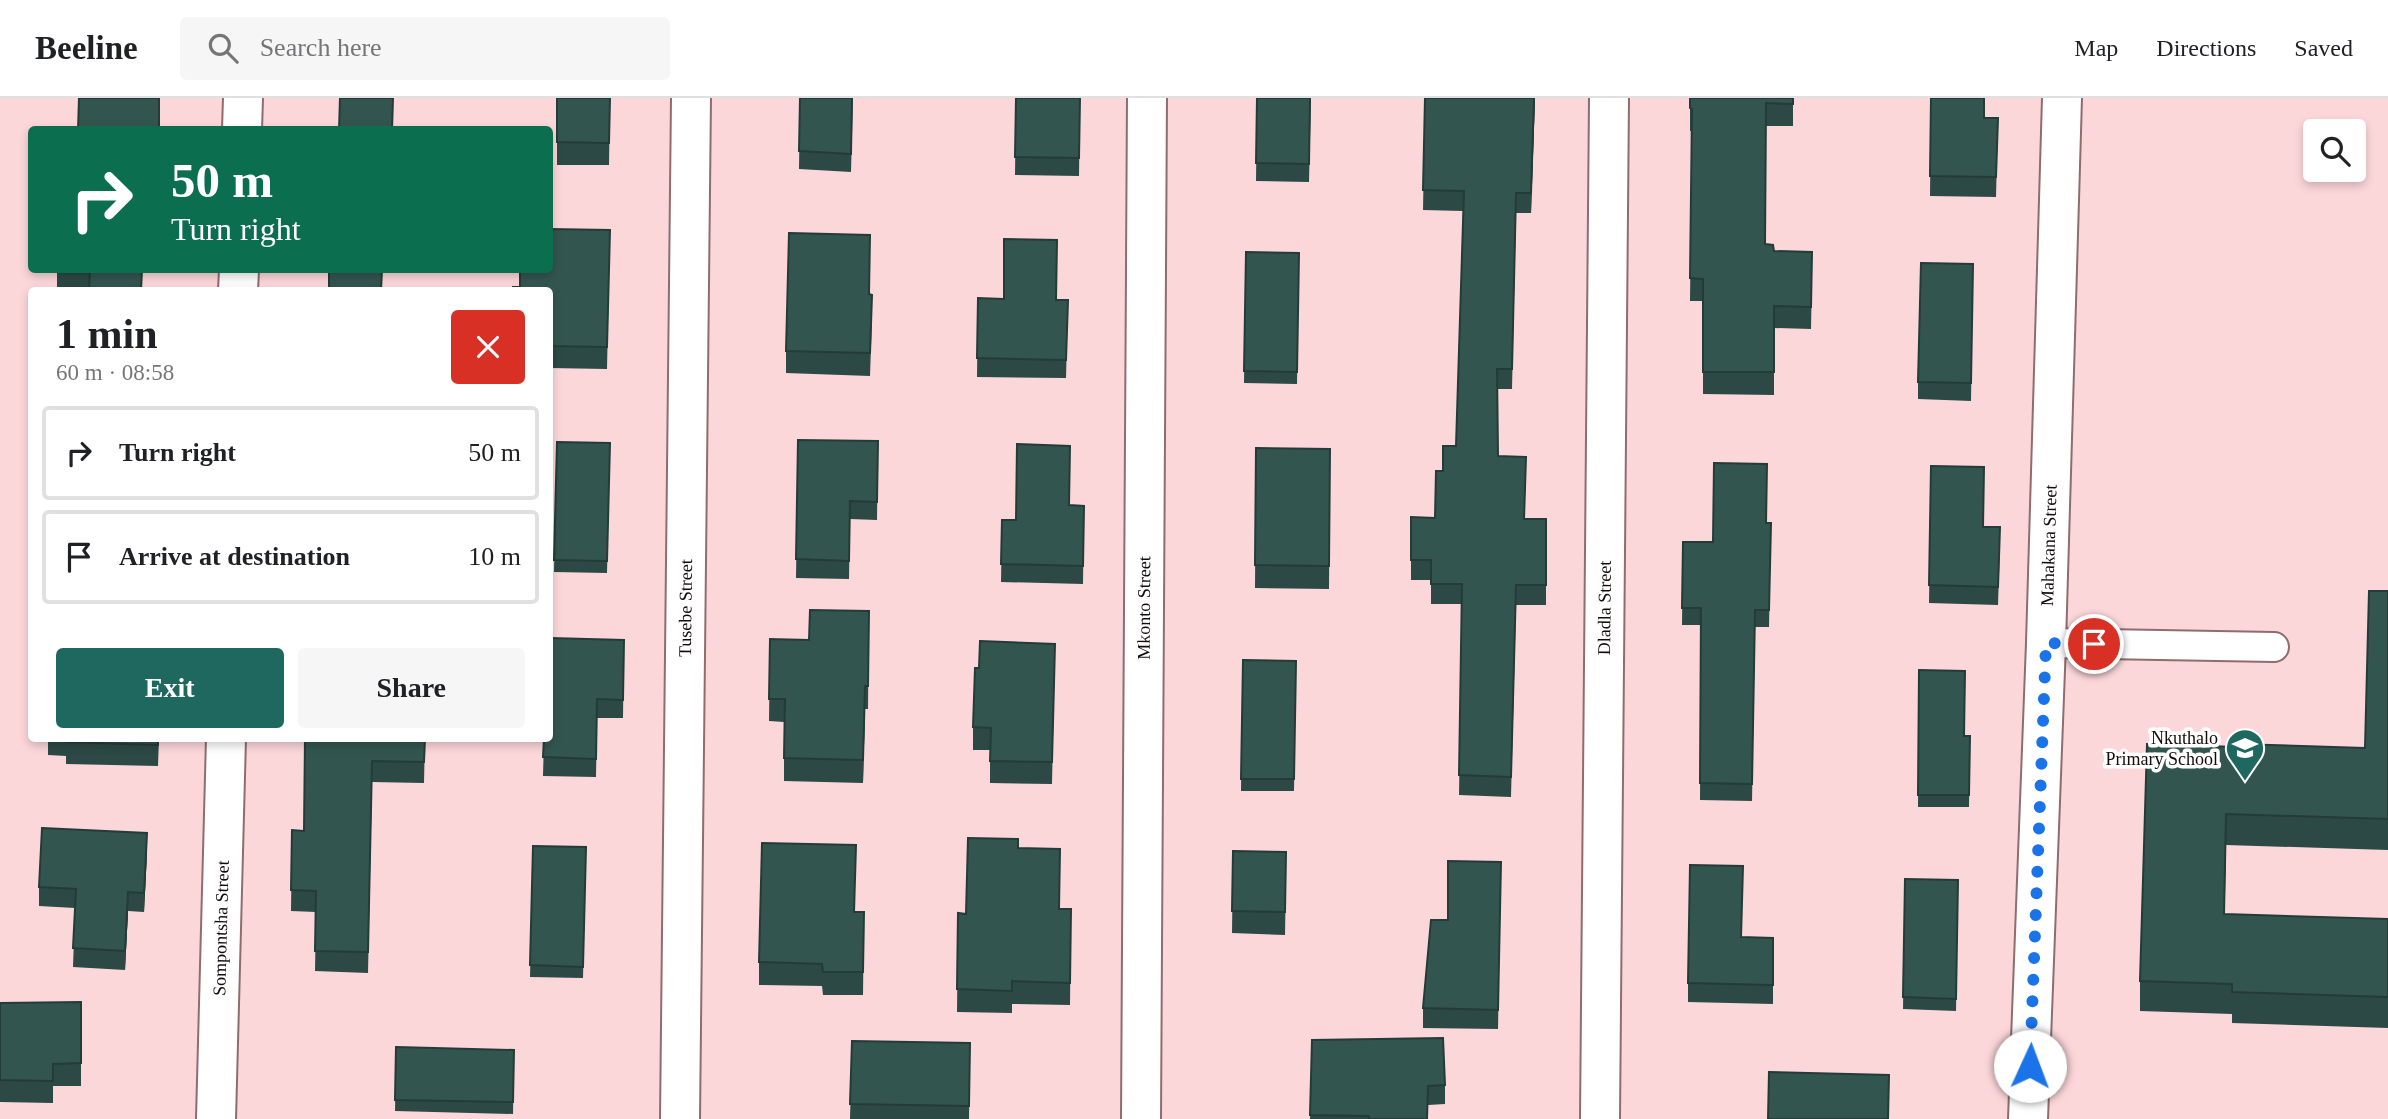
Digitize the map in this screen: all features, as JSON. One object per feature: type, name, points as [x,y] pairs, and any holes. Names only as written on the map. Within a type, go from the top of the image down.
[{"type":"street","points":[[242,126],[243,98]]},
{"type":"street","name":"Tusebe Street","points":[[680,1119],[691,98]]},
{"type":"street","name":"Mkonto Street","points":[[1141,1119],[1147,98]]},
{"type":"street","name":"Dladla Street","points":[[1600,1119],[1609,98]]},
{"type":"street","name":"Mahakana Street","points":[[2028,1119],[2046,643],[2062,98]]},
{"type":"street","name":"Sompontsha Street","points":[[216,1119],[226,742]]},
{"type":"lane","points":[[2046,643],[2274,647]]},
{"type":"building","points":[[79,98],[159,98],[159,126],[78,126]]},
{"type":"building","points":[[340,98],[393,98],[392,126],[339,126]]},
{"type":"building","points":[[557,98],[610,98],[609,143],[557,142]]},
{"type":"building","points":[[800,98],[852,98],[851,154],[799,151]]},
{"type":"building","points":[[1016,98],[1080,98],[1079,158],[1015,157]]},
{"type":"building","points":[[1257,98],[1310,98],[1309,164],[1256,163]]},
{"type":"building","points":[[1425,98],[1534,98],[1531,193],[1516,193],[1512,369],[1497,369],[1498,456],[1526,457],[1524,519],[1546,519],[1546,585],[1516,585],[1511,777],[1459,775],[1462,584],[1431,584],[1431,560],[1411,560],[1411,517],[1435,518],[1436,471],[1443,471],[1443,446],[1456,446],[1464,191],[1423,190]]},
{"type":"building","points":[[1690,98],[1793,98],[1793,104],[1766,103],[1765,244],[1773,245],[1774,251],[1812,252],[1811,307],[1774,306],[1774,372],[1703,372],[1703,279],[1690,278]]},
{"type":"building","points":[[1931,98],[1984,98],[1984,118],[1998,118],[1996,177],[1930,176]]},
{"type":"building","points":[[553,229],[610,230],[607,347],[553,346],[553,287],[520,287],[520,273],[553,273]]},
{"type":"building","points":[[789,233],[870,235],[870,353],[786,351]]},
{"type":"building","points":[[1004,239],[1057,240],[1056,300],[1068,300],[1066,360],[977,358],[978,298],[1004,299]]},
{"type":"building","points":[[1246,252],[1299,253],[1297,372],[1244,371]]},
{"type":"building","points":[[1921,263],[1973,264],[1971,383],[1918,382]]},
{"type":"building","points":[[90,273],[142,273],[141,287],[89,287]]},
{"type":"building","points":[[329,273],[382,273],[381,287],[329,287]]},
{"type":"building","points":[[798,440],[878,441],[877,502],[850,501],[849,561],[796,559]]},
{"type":"building","points":[[557,442],[610,443],[607,561],[554,560]]},
{"type":"building","points":[[1017,444],[1070,446],[1069,505],[1084,506],[1083,566],[1001,564],[1002,520],[1016,520]]},
{"type":"building","points":[[1256,448],[1330,449],[1329,566],[1255,565]]},
{"type":"building","points":[[1714,463],[1767,464],[1766,523],[1771,523],[1769,610],[1755,610],[1752,784],[1700,783],[1701,608],[1682,608],[1683,542],[1713,542]]},
{"type":"building","points":[[1931,466],[1984,467],[1983,527],[2000,527],[1998,587],[1929,585]]},
{"type":"building","points":[[2369,591],[2388,591],[2388,819],[2226,814],[2224,914],[2388,919],[2388,997],[2232,992],[2232,984],[2140,981],[2147,744],[2365,748]]},
{"type":"building","points":[[810,610],[869,611],[863,760],[784,758],[785,699],[769,699],[770,639],[809,640]]},
{"type":"building","points":[[553,638],[624,640],[623,700],[597,699],[596,759],[543,757],[544,742],[553,742]]},
{"type":"building","points":[[980,641],[1055,644],[1052,762],[990,761],[991,728],[973,727],[975,668],[979,668]]},
{"type":"building","points":[[1243,660],[1296,661],[1294,779],[1241,779]]},
{"type":"building","points":[[1919,670],[1965,671],[1964,736],[1970,736],[1969,795],[1918,795]]},
{"type":"building","points":[[66,742],[158,742],[158,745]]},
{"type":"building","points":[[305,742],[425,742],[424,762],[372,761],[368,952],[315,951],[316,891],[291,890],[292,830],[304,831]]},
{"type":"building","points":[[42,828],[147,833],[144,893],[128,892],[125,951],[73,948],[76,889],[39,887]]},
{"type":"building","points":[[968,838],[1018,839],[1018,848],[1060,849],[1059,909],[1071,909],[1070,983],[1012,981],[1012,991],[957,989],[958,913],[966,914]]},
{"type":"building","points":[[762,843],[856,845],[854,912],[864,912],[863,972],[823,972],[822,964],[759,962]]},
{"type":"building","points":[[533,846],[586,847],[583,967],[530,965]]},
{"type":"building","points":[[1233,851],[1286,852],[1285,912],[1232,911]]},
{"type":"building","points":[[1448,861],[1501,862],[1498,1010],[1423,1008],[1431,920],[1448,920]]},
{"type":"building","points":[[1690,865],[1743,866],[1741,937],[1773,938],[1773,985],[1688,983]]},
{"type":"building","points":[[1905,879],[1958,880],[1956,999],[1903,997]]},
{"type":"building","points":[[81,1002],[81,1063],[53,1064],[53,1081],[0,1080],[0,1003]]},
{"type":"building","points":[[1443,1038],[1445,1085],[1428,1086],[1427,1119],[1310,1115],[1312,1040]]},
{"type":"building","points":[[852,1041],[970,1043],[969,1106],[850,1104]]},
{"type":"building","points":[[396,1047],[514,1050],[513,1102],[395,1100]]},
{"type":"building","points":[[1769,1072],[1889,1075],[1888,1119],[1768,1119]]},
{"type":"place","name":"Nkuthalo Primary School","points":[[2245,782]]},
{"type":"route","points":[[2030,1066],[2046,643],[2094,644]]}]
